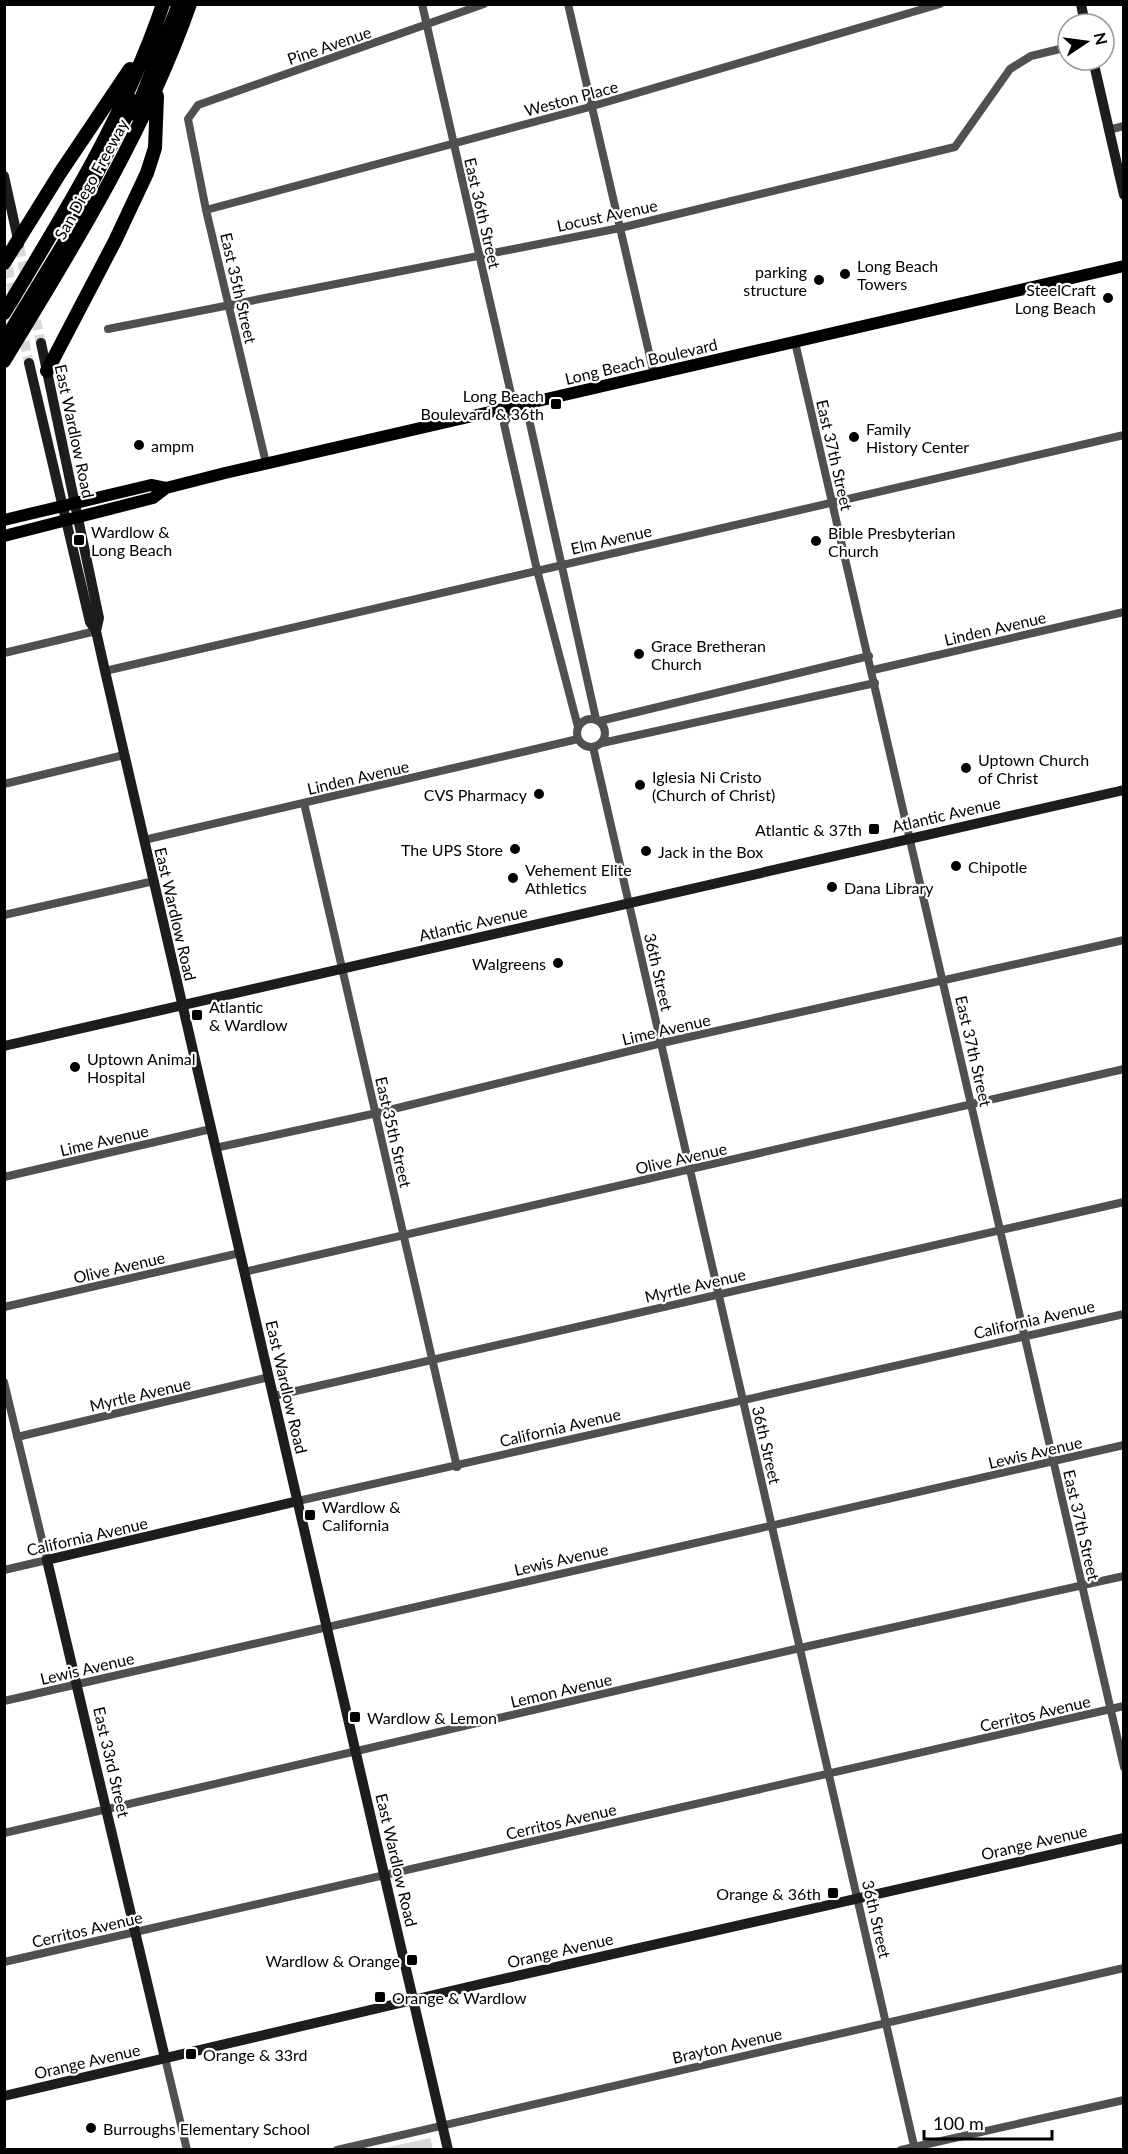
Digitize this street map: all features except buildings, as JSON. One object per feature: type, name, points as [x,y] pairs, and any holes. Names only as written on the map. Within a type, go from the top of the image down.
[{"type":"highway","name":"San Diego Freeway","points":[[4,313],[101,147],[149,43],[163,4]]},
{"type":"highway","points":[[4,332],[116,139],[153,60],[173,4]]},
{"type":"highway","points":[[4,342],[95,192],[119,146],[179,4]]},
{"type":"highway","name":"San Diego Freeway","points":[[4,361],[110,183],[157,88],[190,4]]},
{"type":"highway","points":[[6,265],[42,202],[149,43]]},
{"type":"highway","points":[[47,371],[115,241],[147,173],[155,148],[157,88]]},
{"type":"main road","points":[[1096,72],[1124,195]]},
{"type":"main road","points":[[4,176],[20,247]]},
{"type":"main road","points":[[4,252],[6,265]]},
{"type":"main road","name":"Long Beach Boulevard","points":[[4,536],[153,498],[166,488],[266,463],[1124,266]]},
{"type":"main road","name":"East Wardlow Road","points":[[41,343],[99,618],[96,631]]},
{"type":"main road","name":"East Wardlow Road","points":[[29,363],[90,622],[96,631],[448,2150]]},
{"type":"main road","name":"Long Beach Boulevard","points":[[4,520],[151,485],[166,488]]},
{"type":"main road","name":"Atlantic Avenue","points":[[4,1046],[911,836],[1124,790]]},
{"type":"main road","name":"California Avenue","points":[[47,1560],[298,1501]]},
{"type":"main road","name":"East 33rd Street","points":[[47,1560],[165,2058]]},
{"type":"main road","name":"Orange Avenue","points":[[4,2096],[1124,1838]]},
{"type":"street","name":"East 36th Street","points":[[422,4],[514,407],[529,419],[598,720]]},
{"type":"street","name":"Pine Avenue","points":[[188,118],[198,105],[484,4]]},
{"type":"street","points":[[568,4],[654,375]]},
{"type":"street","name":"Weston Place","points":[[206,210],[591,107],[940,4]]},
{"type":"street","name":"Locust Avenue","points":[[108,329],[620,228],[955,147],[1010,69],[1031,56],[1056,50]]},
{"type":"street","name":"East 35th Street","points":[[188,118],[206,210],[266,463]]},
{"type":"street","points":[[1108,130],[1124,126]]},
{"type":"street","name":"East 37th Street","points":[[795,342],[873,670],[1124,1767]]},
{"type":"street","name":"East 36th Street","points":[[514,407],[504,424],[537,570],[578,727]]},
{"type":"street","name":"Elm Avenue","points":[[105,670],[1124,435]]},
{"type":"street","name":"Linden Avenue","points":[[873,670],[1124,612]]},
{"type":"street","points":[[4,653],[96,631]]},
{"type":"street","points":[[869,656],[598,720],[587,719],[578,727],[578,739],[584,746],[593,747],[602,743],[658,733],[875,683]]},
{"type":"street","points":[[598,720],[606,734],[602,743]]},
{"type":"street","name":"Linden Avenue","points":[[144,840],[578,739]]},
{"type":"street","name":"36th Street","points":[[593,747],[915,2148]]},
{"type":"street","points":[[4,784],[124,755]]},
{"type":"street","name":"East 35th Street","points":[[304,803],[457,1467]]},
{"type":"street","points":[[4,915],[154,881]]},
{"type":"street","name":"Lime Avenue","points":[[215,1148],[377,1113],[662,1043],[1124,940]]},
{"type":"street","name":"Olive Avenue","points":[[244,1272],[405,1237],[1124,1069]]},
{"type":"street","name":"Lime Avenue","points":[[4,1176],[210,1129]]},
{"type":"street","name":"Myrtle Avenue","points":[[274,1396],[1124,1202]]},
{"type":"street","name":"Olive Avenue","points":[[4,1307],[240,1253]]},
{"type":"street","name":"California Avenue","points":[[298,1501],[457,1467],[1124,1314]]},
{"type":"street","name":"Myrtle Avenue","points":[[17,1437],[269,1377]]},
{"type":"street","name":"East 33rd Street","points":[[4,1382],[47,1560]]},
{"type":"street","name":"Lewis Avenue","points":[[4,1701],[1124,1445]]},
{"type":"street","name":"California Avenue","points":[[4,1570],[47,1560]]},
{"type":"street","name":"Lemon Avenue","points":[[4,1833],[800,1648],[1124,1576]]},
{"type":"street","name":"Cerritos Avenue","points":[[4,1962],[1124,1706]]},
{"type":"street","name":"Brayton Avenue","points":[[337,2150],[886,2021],[1124,1968]]},
{"type":"street","name":"East 33rd Street","points":[[165,2058],[187,2150]]},
{"type":"street","points":[[901,2150],[1124,2100]]},
{"type":"shaded area","points":[[430,2138],[433,2149],[380,2149]]},
{"type":"tunnel","points":[[19,247],[41,343]]},
{"type":"tunnel","points":[[8,268],[29,363]]},
{"type":"place","name":"Long Beach Towers","points":[[845,274]]},
{"type":"place","name":"parking structure","points":[[819,280]]},
{"type":"place","name":"SteelCraft Long Beach","points":[[1108,298]]},
{"type":"place","name":"Long Beach Boulevard & 36th","points":[[556,404]]},
{"type":"place","name":"Family History Center","points":[[854,437]]},
{"type":"place","name":"ampm","points":[[139,445]]},
{"type":"place","name":"Wardlow & Long Beach","points":[[79,540]]},
{"type":"place","name":"Bible Presbyterian Church","points":[[816,541]]},
{"type":"place","name":"Grace Bretheran Church","points":[[639,654]]},
{"type":"place","name":"Uptown Church of Christ","points":[[966,768]]},
{"type":"place","name":"Iglesia Ni Cristo (Church of Christ)","points":[[640,785]]},
{"type":"place","name":"CVS Pharmacy","points":[[539,794]]},
{"type":"place","name":"Atlantic & 37th","points":[[874,829]]},
{"type":"place","name":"The UPS Store","points":[[515,849]]},
{"type":"place","name":"Jack in the Box","points":[[646,851]]},
{"type":"place","name":"Chipotle","points":[[956,866]]},
{"type":"place","name":"Vehement Elite Athletics","points":[[513,878]]},
{"type":"place","name":"Dana Library","points":[[832,887]]},
{"type":"place","name":"Walgreens","points":[[558,963]]},
{"type":"place","name":"Atlantic & Wardlow","points":[[197,1015]]},
{"type":"place","name":"Uptown Animal Hospital","points":[[75,1067]]},
{"type":"place","name":"Wardlow & California","points":[[310,1515]]},
{"type":"place","name":"Wardlow & Lemon","points":[[355,1717]]},
{"type":"place","name":"Orange & 36th","points":[[833,1893]]},
{"type":"place","name":"Wardlow & Orange","points":[[412,1960]]},
{"type":"place","name":"Orange & Wardlow","points":[[380,1997]]},
{"type":"place","name":"Orange & 33rd","points":[[191,2054]]},
{"type":"place","name":"Burroughs Elementary School","points":[[91,2128]]}]
